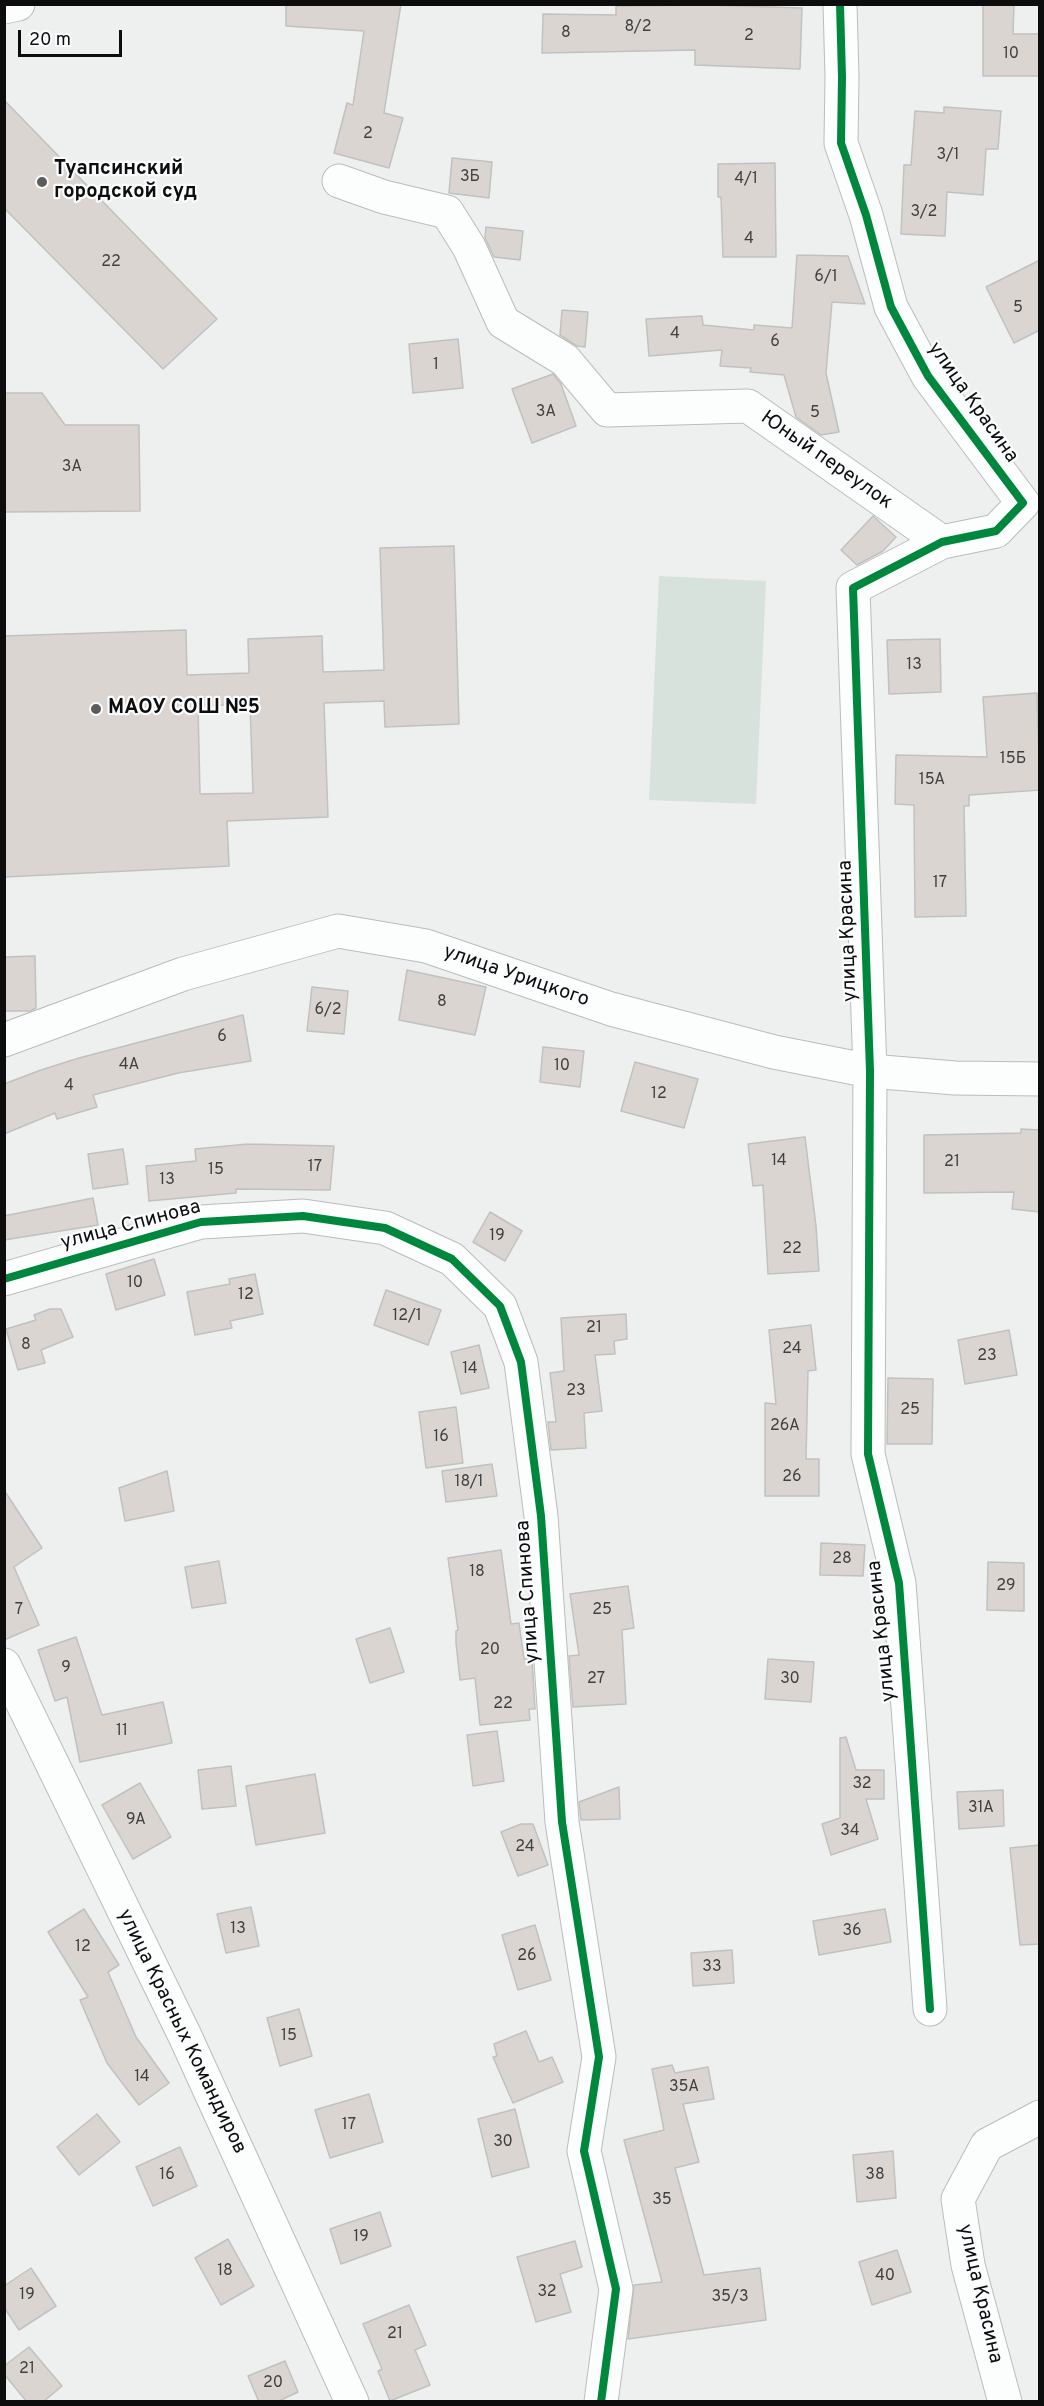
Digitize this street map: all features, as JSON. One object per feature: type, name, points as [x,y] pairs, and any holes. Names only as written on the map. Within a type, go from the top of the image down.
[{"type":"street","points":[[4,7],[18,4]]},
{"type":"street","name":"улица Красина","points":[[840,4],[841,143],[866,215],[891,307],[928,376],[1023,503],[996,531],[942,542],[853,588],[870,1071],[868,1454],[899,1583],[930,2009]]},
{"type":"street","name":"Юный переулок","points":[[339,181],[384,197],[447,212],[469,247],[503,322],[565,360],[607,410],[748,406],[942,542]]},
{"type":"street","name":"улица Урицкого","points":[[4,1040],[183,974],[338,931],[426,946],[611,1009],[774,1052],[870,1071],[955,1078],[1040,1079]]},
{"type":"street","name":"улица Спинова","points":[[4,1279],[201,1222],[303,1216],[385,1228],[452,1259],[500,1306],[521,1362],[541,1516],[562,1822],[599,2057],[584,2151],[616,2289],[601,2402]]},
{"type":"street","name":"улица Красных Командиров","points":[[4,1665],[185,2036],[352,2402]]},
{"type":"street","name":"улица Красина","points":[[1005,2402],[968,2265],[958,2199],[987,2145],[1040,2117]]},
{"type":"shaded area","points":[[659,576],[766,581],[756,804],[649,800]]},
{"type":"building","points":[[286,4],[401,4],[384,113],[403,118],[389,168],[334,153],[347,103],[353,105],[364,31],[286,26]]},
{"type":"building","points":[[983,4],[1014,4],[1013,34],[1040,34],[1040,76],[983,76]]},
{"type":"building","points":[[707,5],[802,8],[800,69],[695,65],[695,50],[542,53],[543,14],[616,15],[616,6]]},
{"type":"building","name":"Туапсинский городской суд","points":[[4,100],[217,319],[163,369],[4,208]]},
{"type":"building","points":[[944,107],[1001,111],[998,149],[986,149],[983,195],[947,192],[945,236],[901,234],[904,165],[911,165],[915,111],[944,113]]},
{"type":"building","points":[[452,158],[492,162],[489,198],[449,193]]},
{"type":"building","points":[[775,163],[776,257],[723,257],[718,164]]},
{"type":"building","points":[[486,227],[523,231],[520,260],[494,257],[485,238]]},
{"type":"building","points":[[797,255],[848,256],[865,304],[832,302],[826,373],[839,432],[821,435],[796,417],[784,375],[750,372],[751,368],[720,366],[722,350],[649,356],[646,319],[702,316],[703,325],[754,330],[754,325],[792,328]]},
{"type":"building","points":[[1040,260],[1040,330],[1014,343],[986,287]]},
{"type":"building","points":[[562,310],[588,312],[585,347],[577,346],[560,335]]},
{"type":"building","points":[[458,339],[463,388],[413,393],[409,344]]},
{"type":"building","points":[[553,374],[561,384],[576,426],[532,443],[512,389]]},
{"type":"building","points":[[4,393],[42,393],[65,425],[139,425],[140,511],[4,512]]},
{"type":"building","points":[[873,516],[896,537],[883,551],[857,565],[841,550]]},
{"type":"building","name":"МАОУ СОШ №5","points":[[454,546],[459,724],[385,727],[384,701],[324,703],[328,817],[227,821],[229,866],[5,877],[4,636],[186,630],[187,675],[249,673],[248,639],[322,636],[323,672],[384,670],[380,548]],"holes":[[[250,704],[253,793],[200,794],[198,706]]]},
{"type":"building","points":[[940,639],[941,692],[889,694],[887,640]]},
{"type":"building","points":[[1037,693],[1040,790],[969,795],[969,806],[964,806],[966,916],[915,917],[914,805],[895,804],[896,755],[987,757],[983,697]]},
{"type":"building","points":[[35,956],[36,1008],[30,1011],[4,1011],[4,957]]},
{"type":"building","points":[[407,970],[486,987],[475,1035],[399,1020]]},
{"type":"building","points":[[312,987],[348,991],[344,1034],[307,1031]]},
{"type":"building","points":[[243,1015],[251,1061],[178,1073],[93,1095],[97,1107],[57,1119],[55,1113],[4,1134],[4,1084],[79,1058]]},
{"type":"building","points":[[543,1047],[584,1051],[580,1087],[540,1082]]},
{"type":"building","points":[[635,1062],[698,1079],[684,1128],[621,1111]]},
{"type":"building","points":[[1021,1129],[1040,1130],[1040,1212],[1012,1209],[1014,1192],[924,1193],[924,1135],[1021,1133]]},
{"type":"building","points":[[805,1137],[819,1271],[768,1274],[763,1185],[753,1186],[748,1144]]},
{"type":"building","points":[[248,1144],[334,1146],[330,1190],[236,1189],[236,1193],[149,1201],[146,1166],[196,1161],[195,1149]]},
{"type":"building","points":[[123,1149],[128,1184],[93,1189],[88,1154]]},
{"type":"building","points":[[93,1198],[98,1225],[4,1240],[4,1216]]},
{"type":"building","points":[[490,1212],[522,1231],[505,1261],[473,1242]]},
{"type":"building","points":[[154,1259],[165,1295],[116,1310],[106,1274]]},
{"type":"building","points":[[255,1274],[263,1314],[230,1321],[232,1328],[195,1335],[187,1292],[230,1284],[229,1279]]},
{"type":"building","points":[[386,1290],[441,1310],[428,1345],[374,1325]]},
{"type":"building","points":[[50,1309],[61,1309],[73,1337],[41,1350],[45,1363],[18,1370],[6,1329],[36,1320],[34,1315]]},
{"type":"building","points":[[626,1314],[627,1339],[614,1341],[615,1354],[595,1355],[602,1411],[584,1413],[586,1448],[551,1450],[548,1422],[556,1422],[550,1373],[564,1371],[561,1318]]},
{"type":"building","points":[[811,1325],[816,1370],[808,1371],[806,1459],[819,1459],[819,1496],[765,1496],[765,1403],[776,1404],[769,1330]]},
{"type":"building","points":[[1009,1330],[1017,1375],[965,1384],[958,1340]]},
{"type":"building","points":[[479,1345],[489,1388],[461,1394],[451,1352]]},
{"type":"building","points":[[888,1378],[933,1379],[932,1444],[887,1444]]},
{"type":"building","points":[[456,1407],[463,1463],[426,1468],[419,1412]]},
{"type":"building","points":[[492,1464],[497,1496],[446,1502],[442,1471]]},
{"type":"building","points":[[167,1471],[174,1511],[125,1521],[119,1488]]},
{"type":"building","points":[[4,1490],[42,1548],[14,1567],[39,1625],[4,1640]]},
{"type":"building","points":[[821,1543],[865,1545],[863,1576],[820,1575]]},
{"type":"building","points":[[501,1550],[511,1624],[519,1623],[524,1659],[532,1658],[535,1709],[529,1709],[530,1720],[480,1725],[475,1678],[460,1680],[456,1643],[456,1631],[458,1630],[448,1558]]},
{"type":"building","points":[[219,1561],[226,1603],[192,1608],[185,1567]]},
{"type":"building","points":[[988,1562],[1024,1563],[1024,1611],[987,1610]]},
{"type":"building","points":[[628,1586],[634,1628],[622,1630],[626,1704],[573,1707],[569,1656],[579,1655],[570,1594]]},
{"type":"building","points":[[390,1628],[404,1672],[370,1683],[356,1639]]},
{"type":"building","points":[[76,1637],[102,1715],[163,1702],[172,1743],[80,1762],[67,1697],[55,1701],[38,1650]]},
{"type":"building","points":[[768,1659],[814,1662],[811,1702],[765,1699]]},
{"type":"building","points":[[497,1731],[504,1781],[473,1786],[467,1735]]},
{"type":"building","points":[[846,1737],[856,1770],[884,1770],[884,1799],[866,1799],[878,1839],[831,1855],[822,1824],[840,1818],[840,1738]]},
{"type":"building","points":[[231,1766],[236,1806],[202,1809],[198,1770]]},
{"type":"building","points":[[315,1774],[325,1833],[256,1845],[246,1786]]},
{"type":"building","points":[[140,1783],[171,1837],[133,1859],[102,1805]]},
{"type":"building","points":[[619,1787],[620,1819],[581,1820],[579,1802]]},
{"type":"building","points":[[1003,1790],[1004,1826],[959,1829],[957,1792]]},
{"type":"building","points":[[521,1824],[533,1824],[548,1865],[518,1876],[501,1832]]},
{"type":"building","points":[[1040,1845],[1040,1944],[1020,1945],[1010,1848]]},
{"type":"building","points":[[251,1907],[259,1946],[226,1953],[217,1914]]},
{"type":"building","points":[[84,1909],[119,1965],[108,1972],[136,2037],[169,2083],[139,2105],[107,2063],[80,2000],[88,1997],[48,1932]]},
{"type":"building","points":[[885,1909],[891,1942],[819,1955],[813,1921]]},
{"type":"building","points":[[535,1925],[551,1980],[518,1990],[502,1935]]},
{"type":"building","points":[[732,1950],[734,1983],[693,1986],[691,1953]]},
{"type":"building","points":[[299,2009],[312,2056],[280,2066],[267,2018]]},
{"type":"building","points":[[526,2031],[539,2062],[552,2057],[563,2082],[513,2103],[493,2057],[497,2056],[494,2044]]},
{"type":"building","points":[[672,2065],[675,2073],[708,2067],[714,2099],[683,2104],[699,2162],[675,2168],[704,2275],[760,2268],[766,2320],[628,2339],[634,2285],[662,2282],[624,2140],[664,2130],[652,2069]]},
{"type":"building","points":[[369,2094],[383,2142],[330,2158],[315,2110]]},
{"type":"building","points":[[515,2109],[529,2167],[492,2177],[478,2119]]},
{"type":"building","points":[[97,2114],[120,2142],[79,2175],[57,2147]]},
{"type":"building","points":[[180,2147],[197,2186],[153,2206],[136,2167]]},
{"type":"building","points":[[893,2151],[896,2198],[857,2202],[853,2155]]},
{"type":"building","points":[[380,2212],[391,2246],[341,2264],[330,2229]]},
{"type":"building","points":[[228,2239],[254,2286],[221,2305],[195,2258]]},
{"type":"building","points":[[575,2241],[582,2267],[560,2274],[571,2312],[536,2322],[517,2257]]},
{"type":"building","points":[[897,2250],[911,2292],[872,2305],[859,2262]]},
{"type":"building","points":[[31,2268],[56,2306],[19,2330],[4,2307],[4,2286]]},
{"type":"building","points":[[409,2305],[426,2345],[415,2350],[430,2385],[390,2401],[378,2371],[382,2369],[363,2324]]},
{"type":"building","points":[[29,2347],[62,2386],[43,2402],[27,2402],[4,2374],[4,2366]]},
{"type":"building","points":[[285,2361],[298,2392],[277,2402],[259,2402],[248,2376]]},
{"type":"cycle path","points":[[840,4],[841,143],[866,215],[891,307],[928,376],[1023,503],[996,531],[942,542],[853,588],[870,1071],[868,1454],[899,1583],[930,2009]]},
{"type":"cycle path","points":[[4,1279],[201,1222],[303,1216],[385,1228],[452,1259],[500,1306],[521,1362],[541,1516],[562,1822],[599,2057],[584,2151],[616,2289],[601,2402]]},
{"type":"place","name":"Туапсинский городской суд","points":[[42,182]]},
{"type":"place","name":"МАОУ СОШ №5","points":[[96,709]]}]
